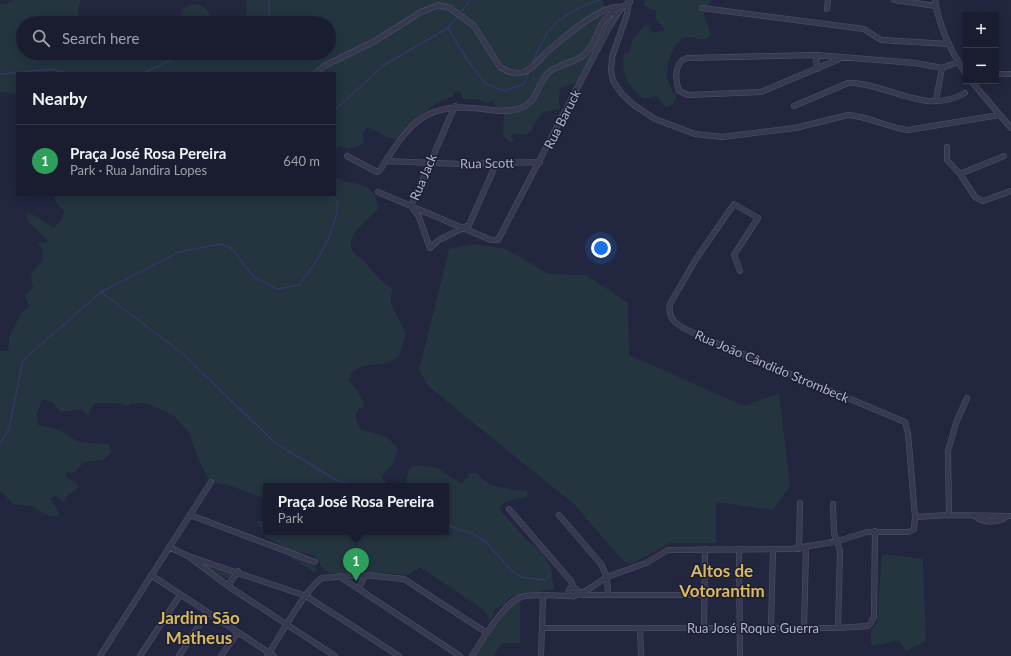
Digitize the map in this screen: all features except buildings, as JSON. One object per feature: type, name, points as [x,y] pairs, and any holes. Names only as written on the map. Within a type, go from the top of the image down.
[{"type":"street","points":[[827,9],[828,0]]},
{"type":"street","points":[[895,0],[936,3],[949,44],[963,70]]},
{"type":"street","points":[[630,1],[612,57],[611,70],[613,81],[622,94],[644,112],[695,134],[722,137],[795,128],[848,115],[856,115],[900,129],[908,130],[999,115]]},
{"type":"street","name":"Rua Baruck","points":[[464,229],[491,240],[498,240],[609,28],[622,7],[630,1]]},
{"type":"street","points":[[317,72],[324,66],[376,41],[429,7],[444,3],[474,26],[500,67],[507,72],[515,73],[526,71],[593,16],[612,6],[622,7]]},
{"type":"street","points":[[347,156],[375,172],[380,170],[398,142],[416,122],[433,112],[455,106],[505,111],[524,107],[534,98],[547,73],[584,55],[592,44],[602,21],[612,12],[622,7]]},
{"type":"street","points":[[702,8],[864,29],[881,40],[949,44]]},
{"type":"street","points":[[844,57],[767,91],[755,94],[688,95],[679,91],[678,87],[677,66],[679,62],[687,58],[816,55],[844,57],[942,68],[958,62]]},
{"type":"street","points":[[816,55],[817,70]]},
{"type":"street","points":[[936,100],[942,68]]},
{"type":"street","points":[[999,74],[1011,74]]},
{"type":"street","points":[[794,106],[848,83],[854,83],[919,101],[955,98],[965,93]]},
{"type":"street","points":[[973,84],[1011,128]]},
{"type":"street","name":"Rua Jack","points":[[455,106],[411,206],[419,217],[430,248],[439,240],[464,229]]},
{"type":"street","points":[[947,147],[947,160],[960,174],[975,197],[983,201],[1011,190]]},
{"type":"street","points":[[960,174],[1004,156]]},
{"type":"street","name":"Rua Scott","points":[[386,161],[496,164],[540,162]]},
{"type":"street","points":[[378,192],[464,229],[470,225],[496,164]]},
{"type":"street","name":"Rua João Cândido Strombeck","points":[[740,271],[734,255],[758,218],[734,204],[696,259],[670,304],[668,311],[671,318],[678,325],[700,336],[905,422],[908,433],[915,517]]},
{"type":"street","points":[[948,515],[948,451],[956,423],[967,398]]},
{"type":"street","points":[[100,656],[211,482]]},
{"type":"street","points":[[799,549],[800,503]]},
{"type":"street","points":[[833,504],[834,533],[838,541],[840,551],[838,628]]},
{"type":"street","points":[[509,509],[568,578],[574,591]]},
{"type":"street","points":[[190,515],[315,562]]},
{"type":"street","points":[[559,515],[601,564],[607,577],[608,594]]},
{"type":"street","points":[[472,656],[487,633],[514,601],[523,596],[586,591],[607,577],[646,563],[668,550],[799,549],[838,541],[856,534],[875,531],[912,531],[915,526],[915,517],[948,515],[1009,516]]},
{"type":"street","name":"Rua José Roque Guerra","points":[[542,628],[838,628],[868,626],[873,620],[875,531]]},
{"type":"street","points":[[169,547],[188,556],[238,571],[306,596],[399,656]]},
{"type":"street","points":[[804,627],[806,548]]},
{"type":"street","points":[[704,628],[705,549]]},
{"type":"street","points":[[739,549],[740,656]]},
{"type":"street","points":[[771,627],[773,550]]},
{"type":"street","points":[[188,556],[228,586],[335,656]]},
{"type":"street","points":[[228,586],[238,571]]},
{"type":"street","points":[[151,575],[270,655],[287,624],[306,596],[322,578],[339,576],[365,575],[404,579],[487,633]]},
{"type":"street","points":[[359,588],[365,575]]},
{"type":"street","points":[[339,576],[460,656]]},
{"type":"street","points":[[574,591],[608,594],[704,595]]},
{"type":"street","points":[[140,656],[180,595]]},
{"type":"street","points":[[541,656],[543,595]]},
{"type":"street","points":[[179,656],[207,613]]},
{"type":"street","points":[[640,628],[641,656]]},
{"type":"street","points":[[221,656],[237,633]]},
{"type":"shaded area","points":[[13,0],[81,0],[78,7],[79,16],[16,16],[16,60],[336,60],[336,16],[243,16],[247,14],[246,0],[603,0],[607,17],[612,21],[582,78],[576,83],[560,88],[560,109],[543,112],[533,126],[532,131],[526,135],[512,134],[511,137],[514,141],[511,142],[505,138],[503,133],[504,114],[491,101],[487,103],[477,99],[463,99],[460,92],[455,91],[452,97],[436,104],[419,116],[404,134],[397,139],[389,138],[368,127],[363,132],[364,142],[361,145],[355,148],[345,148],[338,145],[336,151],[336,72],[16,72],[16,94],[0,92],[0,4],[7,4]]},
{"type":"shaded area","points":[[645,0],[712,0],[703,11],[711,35],[705,39],[688,37],[683,38],[675,46],[672,52],[668,65],[667,76],[673,93],[677,94],[674,103],[668,107],[665,107],[657,96],[644,99],[639,95],[630,85],[623,66],[624,53],[629,53],[632,40],[645,25],[648,25],[653,33],[665,30],[655,18],[656,11],[644,6]]},
{"type":"shaded area","points":[[196,4],[203,7],[210,16],[181,16],[182,9]]},
{"type":"shaded area","points":[[336,177],[362,185],[372,191],[379,208],[354,234],[351,241],[351,247],[354,253],[364,261],[381,280],[393,289],[391,301],[406,335],[399,356],[386,363],[363,366],[351,373],[349,380],[361,396],[364,404],[364,408],[359,408],[356,413],[356,418],[360,429],[387,437],[398,448],[394,462],[382,476],[382,479],[387,483],[263,483],[263,498],[228,485],[210,482],[198,458],[189,433],[174,416],[147,403],[132,403],[128,406],[116,403],[95,403],[91,408],[89,417],[80,409],[61,412],[52,402],[43,399],[37,413],[38,425],[60,430],[78,442],[108,444],[112,452],[103,460],[84,462],[74,473],[65,472],[67,478],[75,482],[79,487],[67,496],[64,502],[56,496],[50,498],[59,512],[58,516],[49,516],[33,507],[13,504],[2,492],[0,492],[0,351],[8,351],[9,337],[21,313],[29,307],[25,296],[30,290],[33,289],[31,275],[43,259],[43,251],[38,243],[48,242],[32,226],[26,215],[30,213],[54,228],[62,219],[64,211],[56,202],[54,196],[336,196]]},
{"type":"shaded area","points":[[474,244],[506,249],[549,274],[586,275],[628,303],[629,355],[744,406],[779,393],[790,486],[773,510],[716,502],[716,543],[670,543],[634,563],[624,562],[574,504],[429,387],[419,370],[449,249]]},
{"type":"shaded area","points":[[418,465],[437,468],[462,484],[464,480],[469,477],[468,473],[477,473],[481,478],[493,485],[507,489],[527,491],[527,497],[504,503],[499,509],[526,539],[541,551],[551,568],[554,589],[512,596],[503,605],[495,609],[493,617],[489,621],[486,613],[481,608],[420,567],[408,575],[381,573],[371,575],[364,569],[337,574],[323,568],[313,555],[299,552],[298,557],[314,566],[316,571],[314,572],[291,558],[288,549],[262,535],[261,529],[256,521],[263,521],[263,535],[449,535],[449,483],[404,483],[409,468]]},
{"type":"shaded area","points":[[882,554],[923,559],[926,641],[906,651],[899,640],[871,646],[871,631],[877,623]]},
{"type":"shaded area","points":[[197,560],[232,573],[230,578],[223,579],[199,563]]},
{"type":"shaded area","points":[[520,600],[520,643],[502,643],[493,656],[475,656],[509,607]]},
{"type":"waterway","points":[[268,16],[269,0]]},
{"type":"waterway","points":[[462,11],[470,0]]},
{"type":"waterway","points":[[533,62],[538,49],[557,22],[575,10],[599,0]]},
{"type":"waterway","points":[[457,17],[448,28],[468,61],[486,84],[504,91],[524,84],[528,74]]},
{"type":"waterway","points":[[336,109],[384,65],[448,28]]},
{"type":"waterway","points":[[146,72],[171,60]]},
{"type":"waterway","points":[[21,72],[53,69],[62,72]]},
{"type":"waterway","points":[[0,74],[16,72]]},
{"type":"waterway","points":[[333,196],[338,203],[333,226],[319,257],[299,285],[277,289],[254,277],[231,248],[220,244],[179,252],[101,292],[183,354],[274,442],[336,480],[347,483]]},
{"type":"waterway","points":[[0,444],[9,429],[23,360],[101,292]]},
{"type":"waterway","points":[[449,526],[473,534],[486,542],[512,571],[521,577],[545,580],[550,574]]},
{"type":"place","name":"Praça José Rosa Pereira","points":[[356,581]]},
{"type":"district","name":"Altos de Votorantim","points":[[722,581]]},
{"type":"district","name":"Jardim São Matheus","points":[[199,628]]}]
